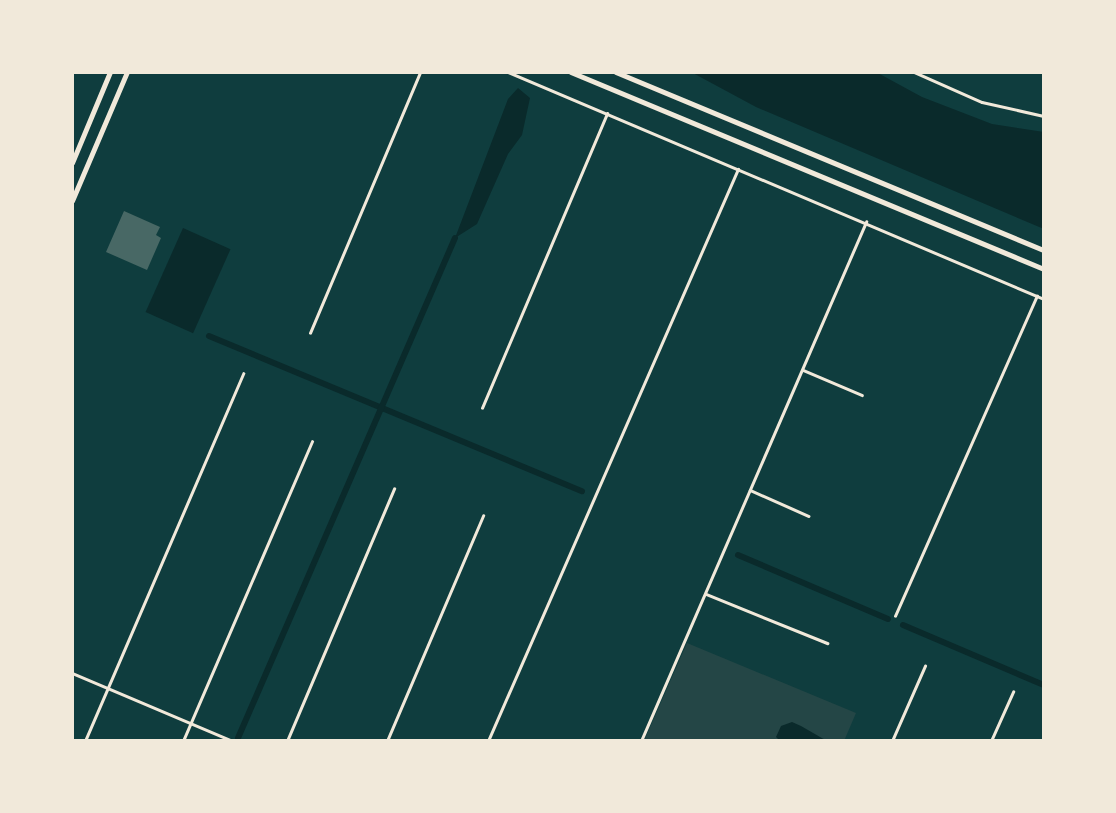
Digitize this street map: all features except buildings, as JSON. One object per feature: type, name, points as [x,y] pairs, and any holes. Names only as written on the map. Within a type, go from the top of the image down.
[{"type":"highway","points":[[72,163],[110,72]]},
{"type":"highway","points":[[72,201],[127,72]]},
{"type":"highway","points":[[571,72],[1044,269]]},
{"type":"highway","points":[[616,72],[1044,250]]},
{"type":"street","points":[[310,333],[420,72]]},
{"type":"street","points":[[508,72],[1044,299]]},
{"type":"street","points":[[914,72],[982,103],[1044,116]]},
{"type":"street","points":[[482,408],[607,113]]},
{"type":"street","points":[[488,741],[738,169]]},
{"type":"street","points":[[641,741],[866,222]]},
{"type":"street","points":[[895,616],[1037,296]]},
{"type":"street","points":[[803,370],[862,396]]},
{"type":"street","points":[[85,741],[243,374]]},
{"type":"street","points":[[183,741],[312,442]]},
{"type":"street","points":[[287,741],[394,489]]},
{"type":"street","points":[[750,490],[809,516]]},
{"type":"street","points":[[387,741],[483,516]]},
{"type":"street","points":[[706,594],[827,643]]},
{"type":"street","points":[[892,741],[925,666]]},
{"type":"street","points":[[72,673],[233,741]]},
{"type":"street","points":[[991,741],[1013,692]]},
{"type":"shaded area","points":[[691,72],[876,72],[922,97],[992,124],[1044,132],[1044,229],[756,107]]},
{"type":"shaded area","points":[[518,88],[530,98],[522,135],[508,154],[477,224],[455,238],[508,99]]},
{"type":"shaded area","points":[[183,228],[231,249],[193,333],[146,312]]},
{"type":"shaded area","points":[[687,643],[856,713],[844,741],[644,741]]},
{"type":"shaded area","points":[[792,722],[827,741],[780,741],[776,737],[781,726]]},
{"type":"waterway","points":[[238,738],[455,238]]},
{"type":"waterway","points":[[209,336],[582,491]]},
{"type":"waterway","points":[[738,555],[888,619]]},
{"type":"waterway","points":[[903,625],[1044,685]]}]
